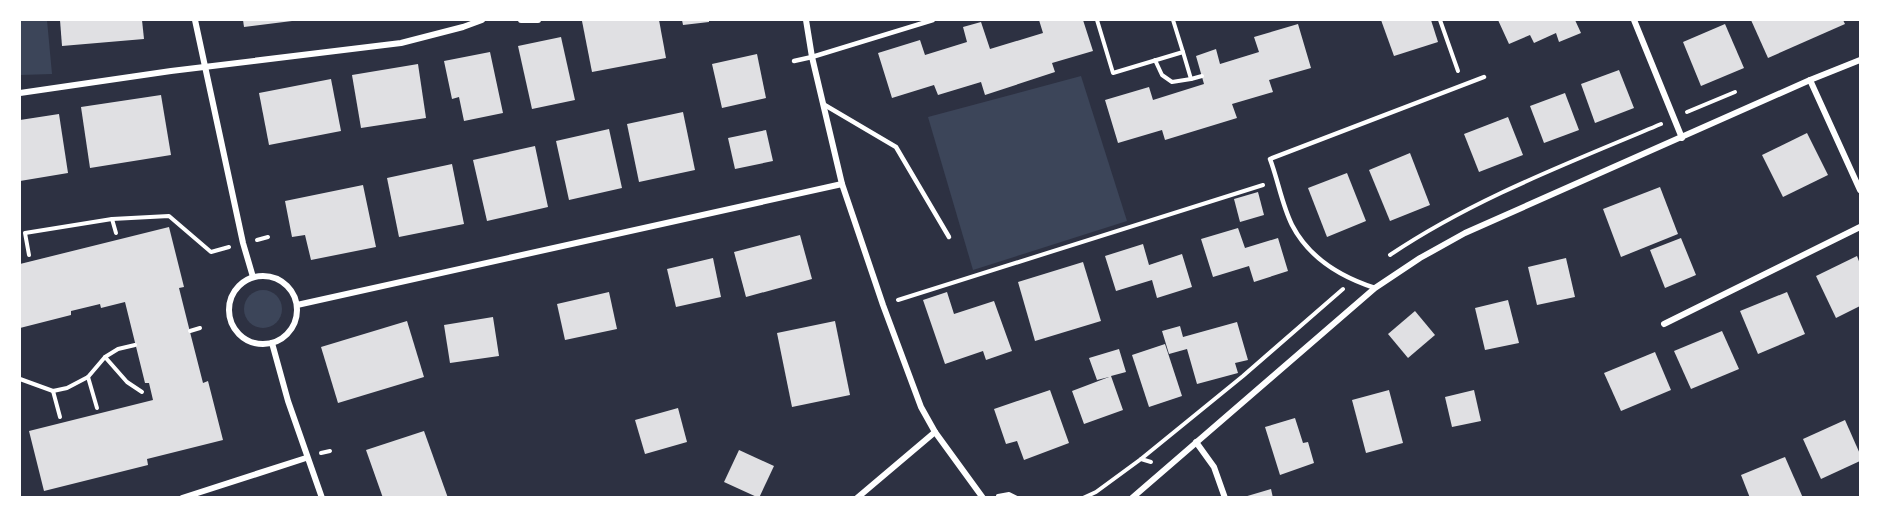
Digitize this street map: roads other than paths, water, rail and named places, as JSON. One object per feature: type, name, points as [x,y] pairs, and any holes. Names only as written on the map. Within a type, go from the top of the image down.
[{"type":"street","points":[[195,20],[243,243],[254,277]]},
{"type":"street","points":[[20,93],[204,67],[401,43],[482,20]]},
{"type":"street","points":[[521,20],[538,20]]},
{"type":"street","points":[[806,20],[812,57],[842,184],[921,407],[935,432],[983,498]]},
{"type":"street","points":[[1634,20],[1682,138]]},
{"type":"street","points":[[1132,498],[1375,288],[1420,258],[1466,233],[1860,60]]},
{"type":"street","points":[[1810,80],[1860,190]]},
{"type":"street","points":[[297,305],[842,184]]},
{"type":"street","points":[[1664,324],[1860,227]]},
{"type":"street","points":[[265,276],[286,285],[297,305],[295,321],[291,329],[286,335],[272,343],[260,344],[248,341],[238,334],[228,313],[235,291],[243,282],[254,277],[265,276]]},
{"type":"street","points":[[272,343],[306,458],[322,498]]},
{"type":"street","points":[[857,498],[935,432]]},
{"type":"street","points":[[1196,442],[1215,467],[1225,498]]},
{"type":"street","points":[[182,498],[306,458]]},
{"type":"lane","points":[[794,61],[933,20]]},
{"type":"lane","points":[[1375,288],[1358,283],[1319,260],[1304,243],[1292,223],[1270,159],[1484,77]]},
{"type":"lane","points":[[823,104],[896,147],[949,237]]}]
